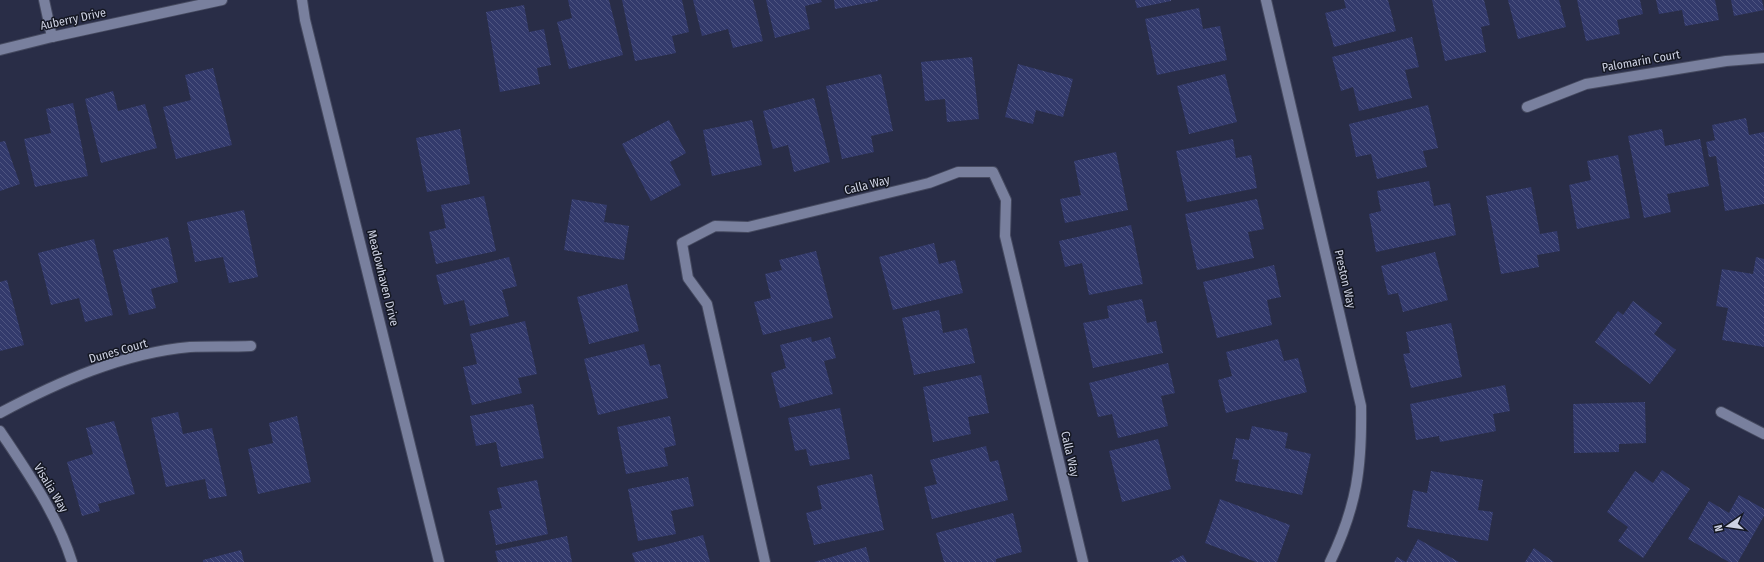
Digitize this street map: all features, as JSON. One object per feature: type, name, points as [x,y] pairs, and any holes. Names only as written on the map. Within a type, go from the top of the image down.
[{"type":"street","points":[[44,0],[52,37]]},
{"type":"street","name":"Auberry Drive","points":[[0,50],[52,37],[222,0]]},
{"type":"street","name":"Meadowhaven Drive","points":[[302,0],[307,28],[439,562]]},
{"type":"street","name":"Preston Way","points":[[1266,0],[1361,406],[1362,441],[1360,472],[1354,503],[1344,533],[1330,562]]},
{"type":"street","name":"Palomarin Court","points":[[1527,107],[1586,84],[1726,60],[1764,58]]},
{"type":"street","name":"Calla Way","points":[[765,562],[707,304],[688,278],[682,243],[715,226],[748,227],[928,183],[958,172],[993,172],[1006,200],[1005,236],[1083,562]]},
{"type":"street","name":"Dunes Court","points":[[0,413],[55,386],[126,360],[156,353],[190,348],[251,346]]},
{"type":"street","points":[[1721,412],[1764,434]]},
{"type":"street","name":"Visalia Way","points":[[0,431],[42,495],[56,521],[72,562]]},
{"type":"building","points":[[568,0],[609,0],[623,55],[569,69],[557,22],[572,18]]},
{"type":"building","points":[[622,0],[682,0],[689,32],[672,36],[676,53],[635,61]]},
{"type":"building","points":[[693,0],[753,0],[763,41],[733,48],[728,29],[702,36]]},
{"type":"building","points":[[766,0],[821,0],[822,2],[805,6],[810,29],[775,38]]},
{"type":"building","points":[[834,0],[878,0],[878,1],[835,9]]},
{"type":"building","points":[[1135,0],[1171,0],[1171,1],[1137,8]]},
{"type":"building","points":[[1344,0],[1388,0],[1396,31],[1334,47],[1325,13],[1346,8]]},
{"type":"building","points":[[1432,0],[1484,0],[1490,25],[1481,27],[1486,52],[1445,61]]},
{"type":"building","points":[[1508,0],[1559,0],[1566,27],[1518,39]]},
{"type":"building","points":[[1577,0],[1640,0],[1643,14],[1617,20],[1620,34],[1586,41]]},
{"type":"building","points":[[1656,0],[1715,0],[1719,20],[1685,26],[1682,10],[1659,14]]},
{"type":"building","points":[[1731,0],[1762,0],[1764,10],[1734,16]]},
{"type":"building","points":[[524,5],[529,32],[544,29],[551,65],[537,68],[540,84],[500,92],[486,12]]},
{"type":"building","points":[[1199,8],[1203,29],[1220,26],[1227,60],[1157,75],[1145,19]]},
{"type":"building","points":[[1412,37],[1419,67],[1405,70],[1412,98],[1359,111],[1353,87],[1341,91],[1332,57]]},
{"type":"building","points":[[972,57],[979,119],[947,122],[945,99],[925,101],[921,62]]},
{"type":"building","points":[[1018,64],[1073,79],[1063,117],[1036,110],[1033,124],[1005,117]]},
{"type":"building","points":[[213,68],[232,145],[176,159],[163,107],[191,100],[185,75]]},
{"type":"building","points":[[881,74],[893,131],[871,136],[874,152],[842,159],[826,86]]},
{"type":"building","points":[[1225,74],[1237,122],[1189,134],[1177,86]]},
{"type":"building","points":[[113,91],[118,111],[145,104],[157,148],[101,163],[85,99]]},
{"type":"building","points":[[814,98],[830,162],[794,172],[788,145],[773,149],[763,111]]},
{"type":"building","points":[[73,103],[88,176],[35,187],[24,139],[51,133],[46,109]]},
{"type":"building","points":[[1428,105],[1438,148],[1423,151],[1427,167],[1377,179],[1371,154],[1356,157],[1349,124]]},
{"type":"building","points":[[1746,118],[1749,135],[1764,132],[1764,204],[1725,211],[1716,156],[1709,157],[1706,142],[1715,140],[1712,125]]},
{"type":"building","points":[[669,120],[686,153],[670,162],[681,185],[651,201],[622,144]]},
{"type":"building","points":[[752,120],[762,165],[712,176],[703,130]]},
{"type":"building","points":[[460,129],[470,184],[427,192],[416,138]]},
{"type":"building","points":[[1662,129],[1665,146],[1700,139],[1709,186],[1667,194],[1671,212],[1644,218],[1628,136]]},
{"type":"building","points":[[1233,139],[1236,158],[1251,155],[1257,188],[1187,202],[1176,151]]},
{"type":"building","points":[[5,141],[20,184],[0,191],[0,142]]},
{"type":"building","points":[[1116,152],[1128,210],[1065,223],[1060,199],[1081,195],[1074,161]]},
{"type":"building","points":[[1618,155],[1630,218],[1577,229],[1569,185],[1591,180],[1587,161]]},
{"type":"building","points":[[1429,181],[1434,206],[1450,203],[1456,235],[1376,252],[1369,214],[1381,211],[1377,191]]},
{"type":"building","points":[[1531,187],[1540,234],[1557,231],[1560,251],[1537,255],[1539,267],[1501,274],[1486,196]]},
{"type":"building","points":[[484,196],[496,251],[436,264],[429,232],[446,228],[441,205]]},
{"type":"building","points":[[572,199],[607,205],[604,222],[629,226],[624,260],[564,250]]},
{"type":"building","points":[[1257,199],[1264,229],[1248,232],[1254,258],[1197,270],[1185,214]]},
{"type":"building","points":[[244,210],[258,277],[229,283],[223,257],[195,262],[187,222]]},
{"type":"building","points":[[1131,225],[1143,284],[1089,295],[1082,263],[1065,267],[1059,241]]},
{"type":"building","points":[[168,237],[178,282],[151,289],[156,308],[129,315],[113,250]]},
{"type":"building","points":[[94,239],[113,315],[85,322],[79,298],[51,305],[38,253]]},
{"type":"building","points":[[934,243],[939,264],[955,260],[963,293],[893,310],[879,257]]},
{"type":"building","points":[[816,251],[833,318],[763,335],[754,302],[771,298],[765,274],[782,270],[779,260]]},
{"type":"building","points":[[1435,252],[1448,300],[1403,312],[1398,293],[1388,295],[1381,266]]},
{"type":"building","points":[[509,257],[517,286],[502,290],[509,316],[470,326],[464,300],[444,305],[436,275]]},
{"type":"building","points":[[1756,257],[1764,259],[1764,347],[1722,340],[1728,308],[1716,306],[1722,269],[1753,274]]},
{"type":"building","points":[[1274,265],[1281,297],[1267,300],[1272,325],[1217,338],[1203,282]]},
{"type":"building","points":[[7,280],[24,345],[0,351],[0,282]]},
{"type":"building","points":[[627,284],[639,331],[589,344],[577,297]]},
{"type":"building","points":[[1142,299],[1147,323],[1156,321],[1163,353],[1093,368],[1083,323],[1109,318],[1107,306]]},
{"type":"building","points":[[1633,301],[1662,323],[1654,334],[1676,350],[1650,384],[1595,342],[1618,311],[1623,315]]},
{"type":"building","points":[[939,310],[943,333],[967,328],[975,363],[914,375],[902,318]]},
{"type":"building","points":[[525,321],[537,374],[518,378],[522,393],[472,405],[463,367],[477,364],[470,334]]},
{"type":"building","points":[[1451,323],[1462,377],[1411,388],[1403,354],[1410,353],[1406,332]]},
{"type":"building","points":[[811,337],[812,342],[830,337],[836,358],[824,361],[833,394],[780,408],[771,373],[786,368],[780,345]]},
{"type":"building","points":[[1278,339],[1284,361],[1298,358],[1307,392],[1226,413],[1218,380],[1232,376],[1226,352]]},
{"type":"building","points":[[644,344],[650,366],[660,364],[668,398],[598,415],[584,359]]},
{"type":"building","points":[[1168,363],[1175,393],[1161,396],[1168,426],[1118,438],[1112,414],[1098,417],[1089,383]]},
{"type":"building","points":[[981,375],[989,413],[968,417],[971,434],[933,442],[923,387]]},
{"type":"building","points":[[1505,385],[1510,411],[1493,414],[1496,431],[1440,442],[1439,436],[1416,440],[1410,404]]},
{"type":"building","points":[[1645,402],[1646,443],[1619,444],[1619,452],[1574,453],[1573,404]]},
{"type":"building","points":[[533,404],[544,458],[501,467],[496,442],[476,446],[470,416]]},
{"type":"building","points":[[840,408],[850,459],[810,466],[806,449],[795,451],[788,418]]},
{"type":"building","points":[[178,412],[183,434],[212,428],[227,496],[209,499],[205,479],[166,487],[151,418]]},
{"type":"building","points":[[297,416],[311,482],[258,494],[248,449],[273,443],[269,423]]},
{"type":"building","points":[[670,416],[676,445],[664,448],[668,466],[626,474],[617,427]]},
{"type":"building","points":[[114,421],[135,494],[98,504],[100,511],[82,516],[67,462],[93,454],[86,428]]},
{"type":"building","points":[[1252,426],[1288,433],[1285,448],[1311,454],[1302,495],[1235,481],[1239,460],[1232,459],[1236,438],[1249,440]]},
{"type":"building","points":[[1158,439],[1171,489],[1122,502],[1109,451]]},
{"type":"building","points":[[986,446],[990,462],[998,460],[1008,500],[932,519],[924,487],[937,484],[930,460]]},
{"type":"building","points":[[1662,470],[1690,489],[1643,558],[1618,541],[1628,527],[1607,512],[1635,471],[1653,483]]},
{"type":"building","points":[[1431,471],[1483,480],[1478,510],[1493,512],[1488,541],[1407,527],[1413,490],[1427,493]]},
{"type":"building","points":[[872,474],[884,530],[814,545],[806,513],[822,509],[817,486]]},
{"type":"building","points":[[688,477],[694,506],[671,511],[676,534],[638,541],[628,489]]},
{"type":"building","points":[[537,480],[548,534],[496,545],[489,511],[502,508],[497,488]]},
{"type":"building","points":[[1739,495],[1764,509],[1764,516],[1738,562],[1729,562],[1688,539],[1709,501],[1729,513]]},
{"type":"building","points":[[1220,499],[1290,525],[1277,562],[1256,562],[1205,543]]},
{"type":"building","points":[[1013,513],[1022,552],[996,559],[996,562],[944,562],[936,533]]},
{"type":"building","points":[[703,535],[710,562],[635,562],[632,553]]},
{"type":"building","points":[[567,536],[572,562],[498,562],[495,551]]},
{"type":"building","points":[[1418,539],[1459,562],[1406,562]]},
{"type":"building","points":[[866,547],[870,562],[814,562]]},
{"type":"building","points":[[1534,548],[1554,562],[1525,562]]},
{"type":"building","points":[[241,550],[244,562],[203,562],[203,560]]},
{"type":"building","points":[[1183,555],[1187,562],[1169,562]]},
{"type":"building","points":[[1397,557],[1406,562],[1394,562]]}]
